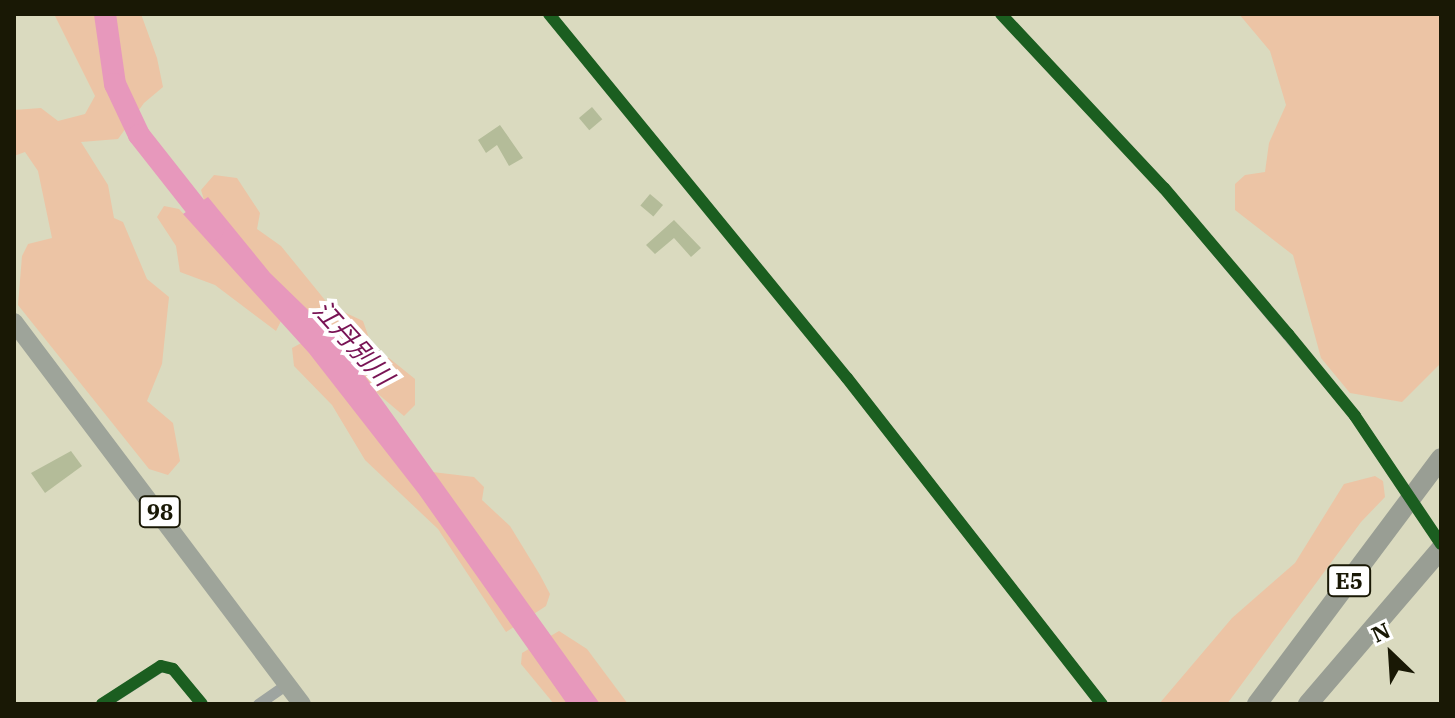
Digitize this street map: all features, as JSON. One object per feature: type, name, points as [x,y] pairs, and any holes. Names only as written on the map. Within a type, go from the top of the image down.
[{"type":"highway","name":"E5","points":[[1257,704],[1441,458]]},
{"type":"highway","name":"E5","points":[[1308,704],[1441,549]]},
{"type":"main road","name":"98","points":[[14,322],[302,704]]},
{"type":"street","points":[[549,14],[847,378],[1102,704]]},
{"type":"street","points":[[1001,14],[1164,188],[1345,404],[1389,467]]},
{"type":"street","points":[[102,704],[161,666],[173,669],[202,704]]},
{"type":"street","points":[[258,704],[287,684]]},
{"type":"shaded area","points":[[54,14],[141,14],[157,58],[163,87],[144,103],[118,139],[81,142],[108,185],[114,218],[123,222],[147,279],[169,297],[162,364],[147,401],[173,423],[180,461],[168,475],[149,469],[18,305],[22,256],[28,244],[52,238],[38,171],[25,152],[14,156],[14,110],[41,108],[58,121],[85,114],[95,96]]},
{"type":"shaded area","points":[[1239,14],[1441,14],[1441,363],[1402,402],[1350,393],[1321,358],[1293,255],[1235,210],[1235,184],[1245,175],[1265,172],[1269,143],[1286,105],[1270,51]]},
{"type":"shaded area","points":[[214,175],[237,178],[260,213],[257,229],[281,246],[329,305],[363,321],[375,355],[389,358],[415,379],[415,405],[404,416],[371,388],[207,210],[201,190]]},
{"type":"shaded area","points":[[208,197],[270,273],[339,340],[600,704],[567,704],[419,494],[309,353],[183,214]]},
{"type":"shaded area","points":[[164,206],[179,209],[282,319],[276,331],[215,285],[180,272],[176,246],[157,217]]},
{"type":"shaded area","points":[[307,340],[416,470],[474,477],[484,487],[482,500],[510,526],[550,594],[546,606],[506,632],[438,529],[365,460],[332,405],[294,366],[292,348]]},
{"type":"shaded area","points":[[1375,476],[1383,481],[1385,497],[1361,522],[1227,704],[1159,704],[1232,618],[1295,563],[1344,484]]},
{"type":"shaded area","points":[[559,631],[587,649],[628,704],[554,704],[521,664],[522,653]]},
{"type":"building","points":[[592,107],[602,119],[589,130],[579,118]]},
{"type":"building","points":[[500,125],[523,158],[509,166],[497,145],[486,153],[478,140]]},
{"type":"building","points":[[650,194],[663,205],[653,216],[640,205]]},
{"type":"building","points":[[674,220],[701,248],[691,257],[674,238],[655,254],[646,245]]},
{"type":"building","points":[[71,451],[82,466],[45,493],[31,473]]},
{"type":"waterway","name":"江丹別川","points":[[105,14],[115,84],[139,135],[213,229]]},
{"type":"tunnel","points":[[1389,467],[1441,544]]},
{"type":"cycle path","points":[[549,14],[847,378],[1102,704]]},
{"type":"cycle path","points":[[1001,14],[1164,188],[1288,334],[1355,416],[1441,544]]},
{"type":"cycle path","points":[[102,704],[161,666],[173,669],[202,704]]}]
